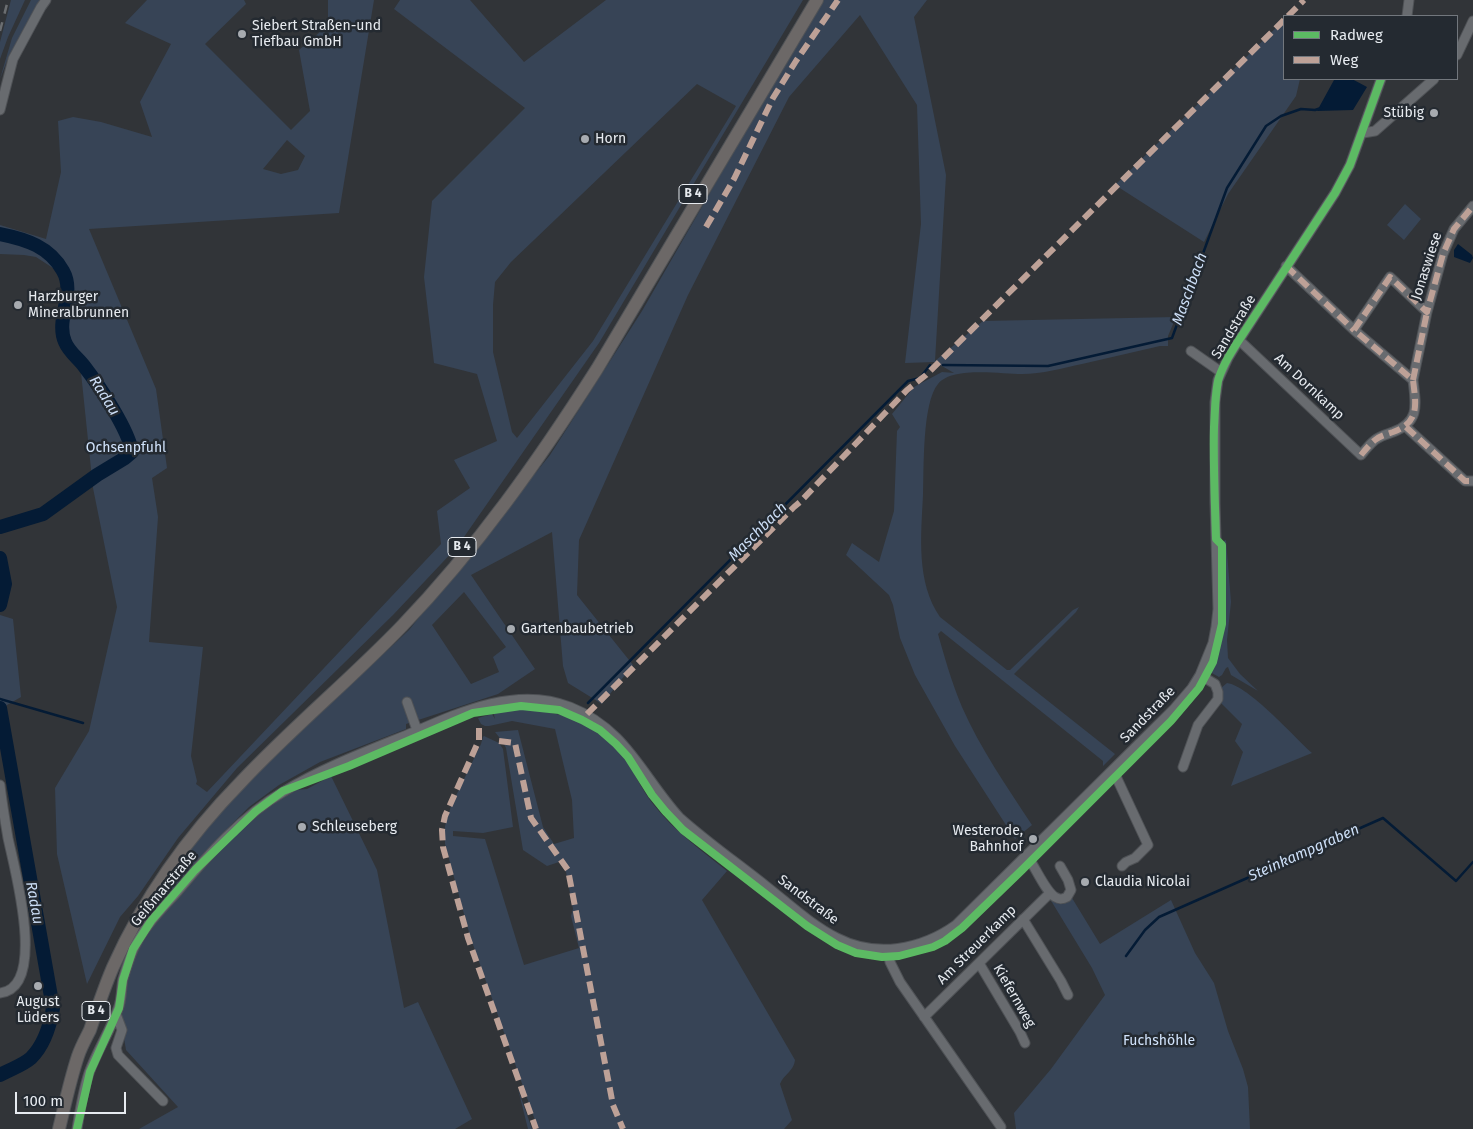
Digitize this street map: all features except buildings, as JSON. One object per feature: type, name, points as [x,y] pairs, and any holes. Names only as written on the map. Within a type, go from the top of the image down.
[{"type":"highway","name":"B 4","points":[[400,622],[485,518],[555,420],[641,283],[809,0]]},
{"type":"highway","name":"B 4","points":[[59,1129],[79,1053],[79,1038],[110,967],[147,902],[191,838],[241,781],[369,654],[478,539],[572,408],[818,0]]},
{"type":"street","points":[[0,110],[13,59],[46,0]]},
{"type":"street","points":[[1407,15],[1409,0]]},
{"type":"street","points":[[1458,53],[1473,21]]},
{"type":"street","name":"Sandstraße","points":[[679,817],[825,931],[854,945],[888,950],[918,944],[947,932],[966,916],[1174,709],[1192,688],[1200,674],[1213,643],[1218,609],[1214,440],[1215,402],[1218,380],[1239,340],[1335,193],[1350,165],[1382,80]]},
{"type":"street","points":[[1363,133],[1376,131],[1433,80]]},
{"type":"street","name":"Jonaswiese","points":[[1406,426],[1414,415],[1413,380],[1427,312],[1443,254],[1454,229],[1473,206]]},
{"type":"street","points":[[1286,266],[1354,330],[1413,380]]},
{"type":"street","name":"Jonaswiese","points":[[1354,330],[1390,277],[1427,312]]},
{"type":"street","name":"Am Dornkamp","points":[[1239,340],[1361,455],[1374,440],[1406,426]]},
{"type":"street","name":"Sandstraße","points":[[1191,351],[1222,372]]},
{"type":"street","points":[[1406,426],[1465,481],[1473,481]]},
{"type":"street","points":[[1183,767],[1198,725],[1218,699],[1215,684],[1200,674]]},
{"type":"street","name":"Geißmarstraße","points":[[77,1129],[90,1072],[119,1008],[128,965],[133,949],[141,935],[195,870],[222,842],[256,811],[283,791],[329,768],[472,708],[509,700],[540,700],[569,706],[594,719],[623,743],[638,760],[656,788],[679,817]]},
{"type":"street","points":[[407,702],[417,730]]},
{"type":"street","points":[[1113,770],[1148,845],[1135,858],[1122,866]]},
{"type":"street","points":[[0,785],[5,821],[20,893],[26,950],[20,978],[9,991],[0,993]]},
{"type":"street","points":[[1027,856],[1050,893],[1056,898],[1061,899],[1067,897],[1071,890],[1060,866]]},
{"type":"street","name":"Am Streuerkamp","points":[[924,1017],[1050,893]]},
{"type":"street","points":[[1023,919],[1068,995]]},
{"type":"street","points":[[888,950],[894,972],[1001,1127]]},
{"type":"street","name":"Kiefernweg","points":[[978,963],[1025,1043]]},
{"type":"street","points":[[116,1014],[122,1030],[116,1048],[118,1055],[163,1101]]},
{"type":"green space","points":[[11,0],[25,0],[0,59],[0,42]]},
{"type":"green space","points":[[31,0],[40,0],[7,61],[0,79],[12,38]]},
{"type":"green space","name":"Ochsenpfuhl","points":[[147,0],[244,0],[246,4],[205,44],[291,130],[310,111],[299,50],[328,25],[328,0],[374,0],[339,213],[89,229],[156,389],[167,468],[152,478],[158,517],[149,642],[203,647],[191,756],[197,781],[196,784],[207,792],[441,544],[437,511],[470,488],[454,460],[497,441],[477,374],[434,363],[424,277],[432,201],[525,108],[394,9],[400,0],[470,0],[524,62],[606,0],[803,0],[599,343],[457,547],[393,615],[237,768],[178,838],[138,896],[120,917],[87,984],[57,854],[55,788],[89,731],[117,607],[93,488],[80,363],[61,312],[61,278],[56,270],[36,257],[0,254],[0,225],[46,239],[61,172],[58,121],[73,117],[101,122],[152,137],[140,102],[171,44],[125,23]],"holes":[[[697,84],[736,106],[593,341],[517,438],[512,432],[493,352],[495,282],[511,262]],[[287,140],[305,156],[298,170],[281,174],[263,169]]]},
{"type":"green space","points":[[824,0],[927,0],[914,17],[946,175],[935,361],[983,321],[1176,317],[1168,336],[1168,346],[1160,346],[1037,373],[977,372],[945,378],[938,384],[933,393],[926,421],[921,542],[924,574],[932,603],[940,617],[1007,670],[1010,670],[1073,610],[1079,607],[1014,674],[1115,754],[1103,766],[1103,761],[941,631],[938,634],[946,662],[958,698],[969,722],[994,767],[1032,825],[1015,839],[955,746],[915,675],[900,638],[889,595],[846,555],[852,543],[879,562],[894,511],[897,431],[900,427],[892,414],[914,387],[942,372],[954,373],[935,362],[905,363],[921,224],[917,105],[860,15],[789,97],[688,295],[579,540],[577,595],[633,665],[602,704],[568,683],[563,666],[552,532],[471,575],[535,669],[498,694],[406,724],[406,729],[320,762],[279,785],[249,807],[231,825],[145,920],[170,877],[210,824],[258,772],[409,630],[550,455],[642,311],[772,85]],"holes":[[[464,592],[506,647],[493,657],[499,672],[471,684],[432,625]]]},
{"type":"green space","points":[[1283,21],[1283,80],[1300,80],[1296,96],[1228,194],[1204,242],[1115,185]]},
{"type":"green space","points":[[1405,204],[1421,219],[1404,240],[1387,225]]},
{"type":"green space","points":[[1226,540],[1231,602],[1227,640],[1228,658],[1240,674],[1258,691],[1231,675],[1228,667],[1219,677],[1210,672],[1222,640],[1225,622],[1224,541]]},
{"type":"green space","points":[[0,615],[13,619],[21,697],[0,709]]},
{"type":"green space","points":[[1227,683],[1236,686],[1259,702],[1312,753],[1231,786],[1243,752],[1235,741],[1242,724],[1221,703],[1221,688]]},
{"type":"green space","points":[[492,706],[561,715],[599,731],[623,755],[661,814],[688,840],[727,871],[702,900],[795,1060],[793,1067],[780,1084],[792,1120],[784,1129],[538,1129],[470,936],[445,844],[445,826],[451,806],[483,737],[499,743],[503,749],[513,827],[483,833],[453,831],[453,836],[485,839],[524,965],[579,948],[571,916],[573,909],[566,872],[559,862],[547,866],[523,850],[506,748],[495,732],[518,730],[543,827],[554,844],[574,838],[572,800],[555,729],[512,721],[485,726],[481,724],[478,718],[492,714],[495,719]]},
{"type":"green space","points":[[331,776],[377,870],[404,1008],[418,1002],[472,1119],[455,1129],[139,1129],[178,1107],[126,1050],[119,1008],[133,949],[195,870],[283,791],[307,789]]},
{"type":"green space","name":"Fuchshöhle","points":[[1052,898],[1063,903],[1072,898],[1100,944],[1171,900],[1195,953],[1214,983],[1228,1031],[1248,1087],[1250,1129],[1016,1129],[1014,1113],[1051,1069],[1105,995],[1092,968],[1050,899]]},
{"type":"green space","points":[[518,1089],[532,1129],[528,1129]]},
{"type":"shaded area","points":[[1334,80],[1354,80],[1367,87],[1353,110],[1317,111]]},
{"type":"shaded area","points":[[1458,244],[1472,255],[1473,258],[1470,263],[1454,257],[1454,250]]},
{"type":"waterway","name":"Maschbach","points":[[943,365],[1048,366],[1172,338],[1227,188],[1266,126],[1281,116],[1301,109],[1315,110],[1321,108]]},
{"type":"waterway","name":"Radau","points":[[0,234],[36,245],[51,256],[63,271],[67,289],[62,324],[65,342],[105,395],[125,432],[132,452],[43,514],[0,527]]},
{"type":"waterway","name":"Maschbach","points":[[588,703],[908,381],[920,378],[930,365]]},
{"type":"waterway","name":"Radau","points":[[0,558],[5,584],[0,605]]},
{"type":"waterway","points":[[0,699],[83,723]]},
{"type":"waterway","name":"Radau","points":[[0,708],[53,1008],[46,1035],[36,1053],[24,1063],[0,1075]]},
{"type":"waterway","name":"Steinkampgraben","points":[[1126,956],[1145,930],[1159,917],[1383,818],[1456,881],[1473,862]]},
{"type":"railway","points":[[0,31],[8,0]]},
{"type":"marked path","points":[[706,227],[734,179],[773,98],[838,0]]},
{"type":"marked path","points":[[1289,15],[1304,0]]},
{"type":"marked path","points":[[587,714],[800,502],[907,390],[926,375],[1283,21]]},
{"type":"marked path","points":[[1361,455],[1369,445],[1381,436],[1402,428],[1408,423],[1414,412],[1415,397],[1413,380],[1354,330],[1390,277],[1427,312],[1443,254],[1454,229],[1473,206]]},
{"type":"marked path","points":[[1286,266],[1354,330]]},
{"type":"marked path","points":[[1413,380],[1427,312]]},
{"type":"marked path","points":[[1406,427],[1465,481],[1473,481]]},
{"type":"marked path","points":[[479,728],[479,740],[445,816],[442,830],[443,847],[468,938],[536,1129]]},
{"type":"marked path","points":[[499,741],[515,743],[531,818],[568,870],[613,1105],[623,1129]]},
{"type":"cycle path","points":[[77,1129],[90,1072],[119,1008],[123,980],[133,949],[151,921],[195,870],[256,811],[283,791],[349,766],[473,713],[521,706],[559,710],[600,730],[628,757],[652,795],[683,830],[807,926],[837,945],[856,953],[882,957],[899,956],[933,947],[945,941],[962,928],[1171,721],[1199,688],[1213,662],[1222,624],[1222,545],[1216,539],[1214,469],[1214,427],[1218,381],[1233,349],[1335,193],[1350,165],[1381,80]]},
{"type":"place","name":"Siebert Straßen-und Tiefbau GmbH","points":[[242,34]]},
{"type":"place","name":"Stübig","points":[[1434,113]]},
{"type":"place","name":"Horn","points":[[585,139]]},
{"type":"place","name":"Harzburger Mineralbrunnen","points":[[18,305]]},
{"type":"place","name":"Gartenbaubetrieb","points":[[511,629]]},
{"type":"place","name":"Schleuseberg","points":[[302,827]]},
{"type":"place","name":"Westerode, Bahnhof","points":[[1033,839]]},
{"type":"place","name":"Claudia Nicolai","points":[[1085,882]]},
{"type":"place","name":"August Lüders","points":[[38,986]]}]
